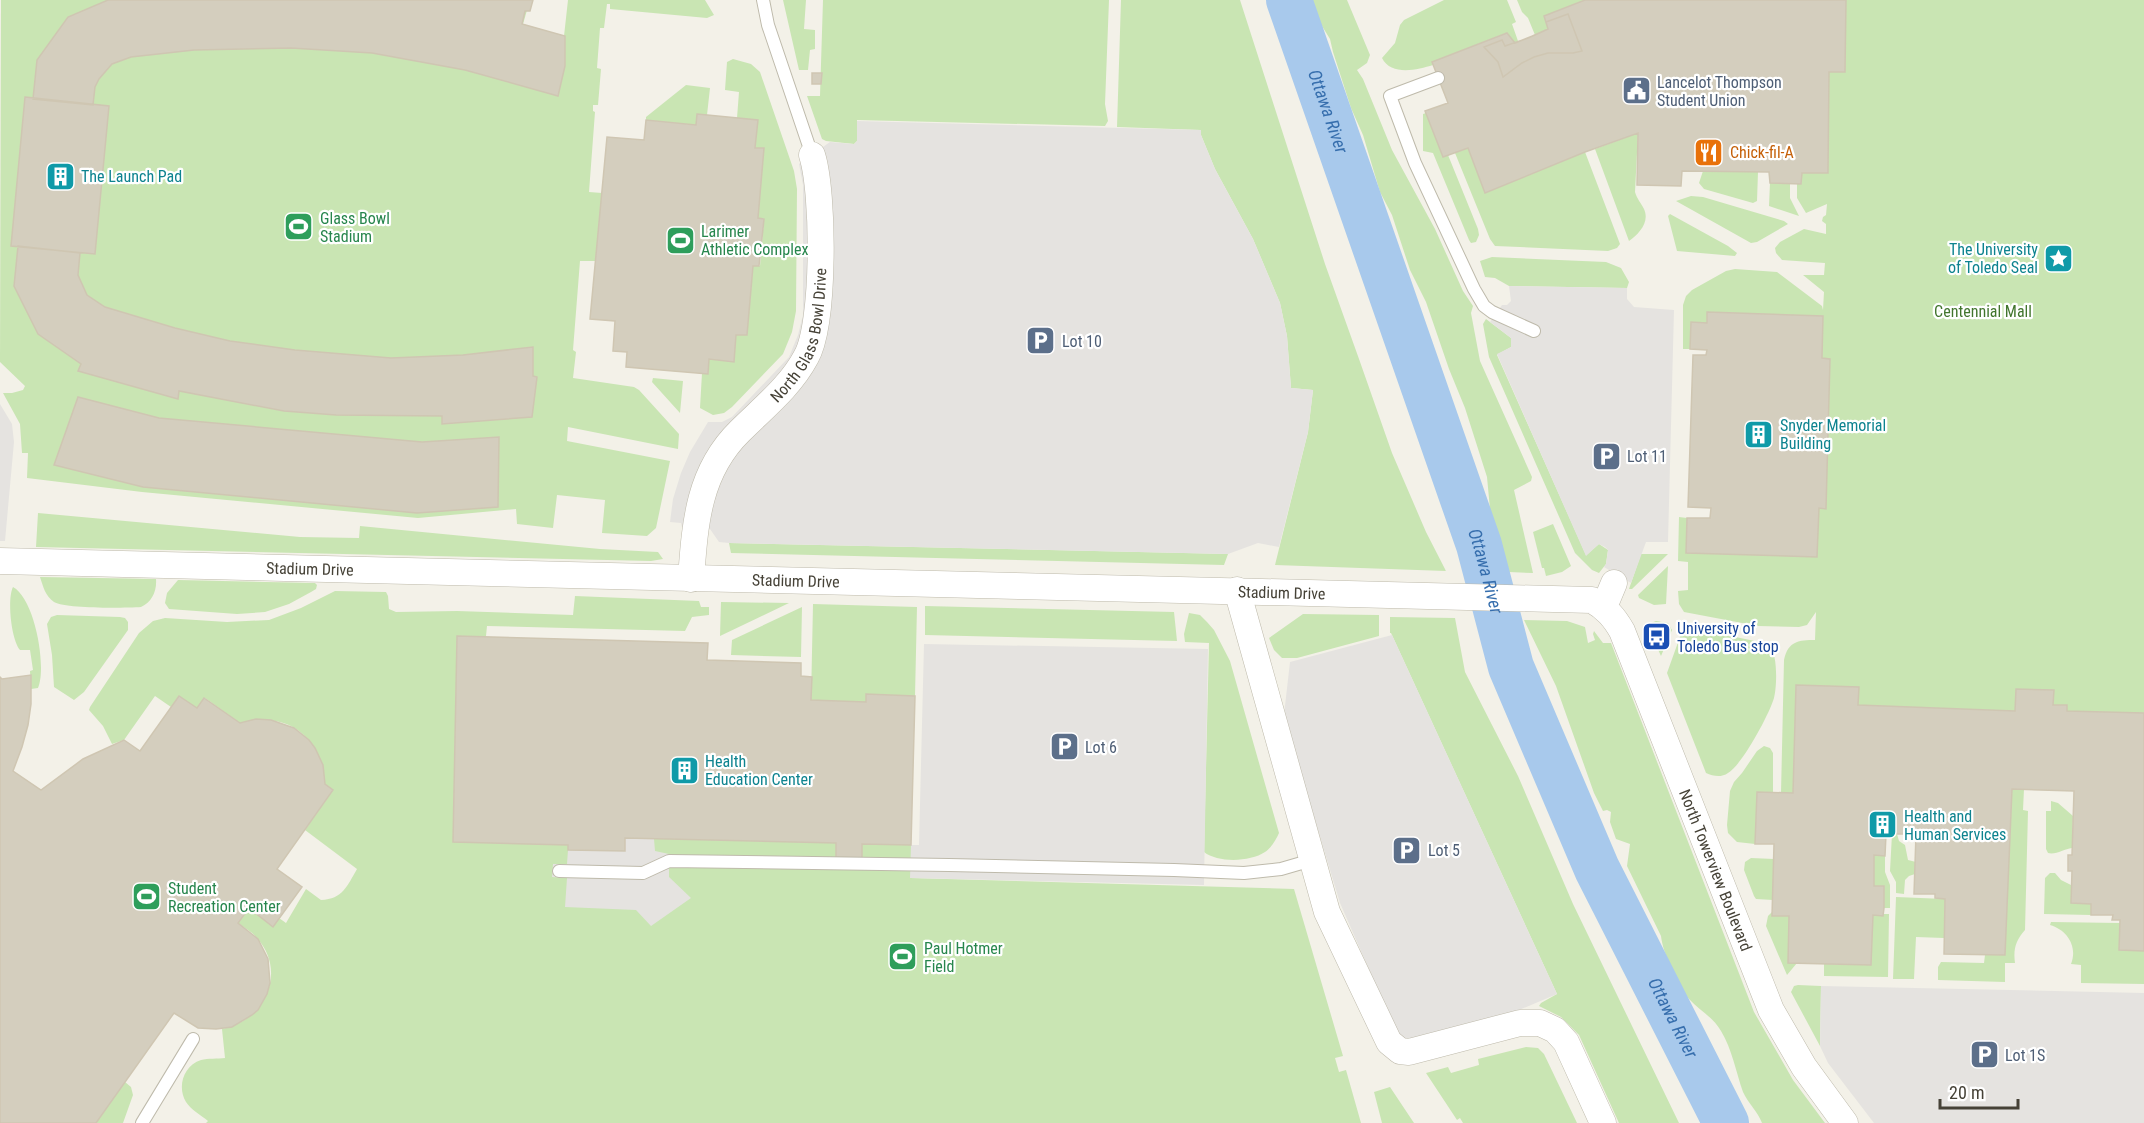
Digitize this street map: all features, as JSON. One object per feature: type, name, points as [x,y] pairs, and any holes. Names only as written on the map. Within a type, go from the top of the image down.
[{"type":"street","name":"North Glass Bowl Drive","points":[[691,579],[698,510],[717,461],[738,433],[773,400],[795,375],[814,339],[819,295],[819,207],[817,174],[812,155]]},
{"type":"street","name":"Stadium Drive","points":[[0,561],[1237,590],[1556,599],[1598,603]]},
{"type":"street","points":[[1598,603],[1614,583]]},
{"type":"street","points":[[1237,590],[1327,912],[1393,1046],[1404,1053],[1520,1023],[1540,1023],[1555,1030],[1566,1042],[1603,1123]]},
{"type":"street","name":"North Towerview Boulevard","points":[[1598,603],[1614,618],[1622,631],[1771,1010],[1804,1067],[1845,1123]]},
{"type":"lane","name":"North Glass Bowl Drive","points":[[763,0],[768,25],[812,155]]},
{"type":"lane","points":[[1438,78],[1390,96],[1415,163],[1484,306],[1491,312],[1534,332]]},
{"type":"lane","points":[[559,871],[643,873],[669,861],[971,865],[1244,873],[1275,870],[1312,860]]},
{"type":"lane","points":[[142,1123],[193,1039]]},
{"type":"green space","name":"Glass Bowl Stadium","points":[[1,0],[530,0],[523,24],[564,36],[568,0],[705,0],[714,15],[707,18],[610,9],[610,4],[607,4],[604,28],[600,28],[597,68],[601,69],[598,105],[593,105],[595,112],[589,192],[602,193],[596,261],[580,261],[573,378],[634,387],[639,390],[679,434],[678,449],[568,427],[567,441],[670,461],[656,528],[647,536],[602,533],[605,500],[557,495],[553,528],[517,524],[516,509],[418,518],[142,492],[27,478],[28,453],[22,453],[20,424],[3,393],[23,390],[25,386],[0,362]]},
{"type":"green space","points":[[783,0],[806,0],[804,29],[815,30],[815,49],[810,50],[808,70],[799,70]]},
{"type":"green space","points":[[823,0],[1109,0],[1105,104],[1108,121],[1105,126],[857,120],[857,141],[854,144],[826,141],[822,139],[807,96],[820,96]]},
{"type":"green space","points":[[1121,0],[1240,0],[1325,264],[1392,453],[1426,532],[1446,571],[1275,565],[1308,432],[1313,390],[1291,388],[1287,336],[1280,303],[1253,239],[1215,169],[1201,130],[1117,127]]},
{"type":"green space","points":[[1310,0],[1347,0],[1370,55],[1367,63],[1357,70],[1363,79],[1392,150],[1435,229],[1463,291],[1473,306],[1471,313],[1480,361],[1532,477],[1531,481],[1514,490],[1533,573],[1509,572],[1490,509],[1487,477],[1465,408],[1426,302],[1410,270],[1392,215],[1380,192],[1330,39],[1317,18]]},
{"type":"green space","points":[[1444,0],[1507,0],[1516,22],[1512,24],[1518,41],[1515,43],[1506,33],[1432,62],[1433,65],[1420,69],[1398,69],[1386,64],[1382,58],[1395,43],[1400,25],[1404,20]]},
{"type":"green space","points":[[1517,0],[1585,0],[1544,16],[1548,29],[1535,35]]},
{"type":"green space","name":"Centennial Mall","points":[[1846,0],[2144,0],[2144,713],[2067,711],[2067,705],[2053,705],[2053,690],[2016,689],[2015,711],[1858,705],[1859,687],[1796,685],[1793,793],[1781,793],[1784,660],[1791,645],[1804,640],[1815,640],[1816,612],[1807,625],[1799,627],[1758,626],[1684,612],[1679,604],[1678,591],[1688,590],[1688,562],[1678,561],[1679,517],[1687,518],[1686,552],[1819,508],[1825,509],[1830,359],[1822,358],[1823,316],[1707,312],[1707,323],[1691,323],[1690,349],[1683,349],[1683,305],[1686,296],[1692,290],[1726,271],[1735,269],[1777,272],[1822,306],[1823,310],[1824,292],[1803,275],[1824,275],[1825,263],[1782,260],[1775,248],[1780,242],[1804,229],[1826,234],[1826,224],[1822,221],[1826,215],[1827,204],[1806,213],[1797,198],[1797,183],[1801,183],[1802,173],[1828,173],[1829,72],[1845,72]]},
{"type":"green space","points":[[733,59],[751,64],[760,72],[794,171],[797,189],[796,311],[792,332],[783,354],[732,407],[724,413],[713,415],[700,408],[702,373],[708,374],[709,359],[734,361],[736,335],[747,335],[753,266],[760,266],[764,219],[758,218],[763,148],[755,148],[757,120],[737,118],[739,92],[725,90],[727,62]]},
{"type":"green space","points":[[686,85],[710,88],[707,115],[696,125],[646,120],[646,117]]},
{"type":"green space","points":[[1426,113],[1443,157],[1448,155],[1478,229],[1479,235],[1476,242],[1471,243],[1469,240],[1433,153],[1423,151],[1423,114]]},
{"type":"green space","points":[[1638,133],[1635,192],[1646,218],[1640,231],[1629,241],[1595,149]]},
{"type":"green space","points":[[1468,148],[1485,193],[1585,152],[1620,244],[1617,248],[1608,251],[1495,246],[1490,239],[1455,153]]},
{"type":"green space","points":[[1703,171],[1758,172],[1757,201],[1753,203],[1704,189],[1699,183]]},
{"type":"green space","points":[[1770,183],[1790,183],[1790,198],[1799,216],[1769,206]]},
{"type":"green space","points":[[1691,196],[1703,197],[1788,224],[1757,242],[1751,243],[1676,201]]},
{"type":"green space","points":[[1670,214],[1737,253],[1735,256],[1677,251],[1668,216]]},
{"type":"green space","points":[[1492,257],[1606,262],[1621,268],[1629,282],[1627,288],[1509,286],[1495,278],[1485,277],[1480,261]]},
{"type":"green space","points":[[1486,319],[1511,338],[1511,347],[1497,355],[1586,555],[1599,544],[1608,550],[1606,564],[1599,573],[1592,570],[1575,553],[1489,357],[1483,324]]},
{"type":"green space","points":[[653,378],[683,381],[680,413],[652,382]]},
{"type":"green space","points":[[38,513],[300,537],[359,538],[360,526],[600,549],[658,552],[663,559],[651,561],[36,547]]},
{"type":"green space","points":[[1553,524],[1571,566],[1562,572],[1546,576],[1533,532]]},
{"type":"green space","points":[[729,543],[1228,554],[1224,565],[731,553]]},
{"type":"green space","points":[[1641,554],[1668,554],[1632,589],[1629,589]]},
{"type":"green space","points":[[1668,566],[1666,604],[1654,605],[1639,598],[1638,595]]},
{"type":"green space","points":[[40,577],[156,579],[156,583],[151,599],[141,607],[82,607],[60,604],[51,600],[46,594]]},
{"type":"green space","points":[[178,580],[315,583],[317,585],[316,589],[289,604],[265,612],[237,614],[169,609],[165,603],[167,593]]},
{"type":"green space","points":[[13,587],[21,594],[27,605],[37,634],[41,665],[38,688],[31,689],[30,671],[33,670],[30,650],[20,650],[14,637],[10,609]]},
{"type":"green space","name":"Paul Hotmer Field","points":[[335,591],[386,592],[389,609],[396,612],[457,611],[573,615],[575,596],[699,601],[701,607],[709,607],[709,615],[692,617],[685,631],[487,626],[486,636],[457,636],[453,841],[568,845],[625,851],[625,838],[836,843],[836,857],[861,858],[862,844],[911,845],[911,878],[1294,889],[1343,1056],[1335,1058],[1339,1072],[1346,1070],[1361,1123],[206,1123],[208,1121],[186,1102],[182,1090],[183,1078],[195,1063],[204,1059],[225,1058],[222,1029],[237,1024],[260,1006],[271,980],[271,966],[266,952],[255,936],[238,923],[249,908],[273,926],[279,918],[286,923],[306,889],[321,900],[334,897],[344,890],[357,869],[305,830],[333,790],[325,784],[316,752],[299,731],[287,724],[273,721],[257,720],[240,723],[205,698],[197,708],[171,707],[155,696],[124,740],[112,744],[103,726],[89,710],[139,633],[153,621],[165,618],[227,622],[269,620],[301,608]]},
{"type":"green space","points":[[721,602],[789,603],[720,636]]},
{"type":"green space","points":[[813,604],[917,607],[915,696],[866,694],[866,702],[811,700]]},
{"type":"green space","points":[[925,606],[1174,612],[1177,641],[925,635]]},
{"type":"green space","points":[[802,607],[801,657],[731,655],[732,640]]},
{"type":"green space","points":[[1189,613],[1200,615],[1214,630],[1230,661],[1279,833],[1267,850],[1251,858],[1234,860],[1217,858],[1204,852],[1209,643],[1185,642],[1184,634]]},
{"type":"green space","points":[[1303,614],[1379,615],[1379,636],[1297,658],[1282,658],[1274,650],[1269,638]]},
{"type":"green space","points":[[57,615],[120,617],[125,618],[128,622],[128,630],[84,692],[74,700],[54,687],[47,624],[51,617]]},
{"type":"green space","points":[[1390,617],[1455,618],[1465,672],[1518,776],[1573,904],[1679,1123],[1619,1123],[1579,1035],[1561,1017],[1539,1006],[1557,994],[1390,633]]},
{"type":"green space","points":[[1524,620],[1567,621],[1585,627],[1588,643],[1595,640],[1594,631],[1603,643],[1611,643],[1754,1012],[1793,1080],[1825,1123],[1762,1123],[1745,1096],[1721,1031],[1689,999],[1671,969],[1661,936],[1627,866],[1630,844],[1616,839],[1610,822],[1611,812],[1603,811],[1594,793],[1556,686]]},
{"type":"green space","points":[[1656,621],[1668,623],[1672,630],[1661,656],[1655,643],[1663,640],[1659,628],[1650,631],[1649,629],[1651,623]]},
{"type":"green space","points":[[1688,627],[1769,644],[1774,655],[1776,686],[1771,706],[1740,760],[1723,776],[1706,773],[1667,673],[1681,634]]},
{"type":"green space","points":[[1764,746],[1770,748],[1773,753],[1773,792],[1757,792],[1755,844],[1737,842],[1728,833],[1730,791],[1757,751]]},
{"type":"green space","points":[[2012,789],[2024,789],[2023,810],[2028,811],[2025,930],[2016,945],[2015,963],[2005,963],[2005,982],[1938,980],[1938,967],[1941,962],[1984,963],[1985,955],[2005,955]]},
{"type":"green space","points":[[2051,801],[2058,803],[2073,816],[2072,848],[2057,853],[2048,853],[2046,849],[2046,811],[2051,811]]},
{"type":"green space","points":[[1892,834],[1897,834],[1899,841],[1905,845],[1908,860],[1916,862],[1915,874],[1905,880],[1904,894],[1896,893],[1896,882],[1890,871]]},
{"type":"green space","points":[[1874,855],[1885,856],[1885,872],[1890,885],[1890,908],[1884,908],[1884,886],[1874,886]]},
{"type":"green space","points":[[1751,858],[1774,859],[1773,900],[1756,899],[1754,896],[1744,870],[1745,862]]},
{"type":"green space","points":[[2050,873],[2055,873],[2061,880],[2071,885],[2071,903],[2091,904],[2091,915],[2044,914],[2045,878]]},
{"type":"green space","points":[[1896,897],[1945,899],[1944,938],[1916,937],[1914,979],[1893,979]]},
{"type":"green space","points":[[1772,912],[1773,916],[1789,916],[1797,963],[1787,975],[1766,926],[1768,916]]},
{"type":"green space","points":[[1883,914],[1889,914],[1888,977],[1824,976],[1824,964],[1871,965],[1873,915],[1883,916]]},
{"type":"green space","points":[[2051,922],[2120,923],[2119,950],[2144,951],[2144,984],[2081,983],[2081,965],[2071,964],[2073,951],[2070,940],[2056,927],[2050,925]]},
{"type":"green space","points":[[1794,986],[1821,986],[1820,1046],[1791,992]]},
{"type":"green space","points":[[1526,1047],[1538,1048],[1544,1054],[1577,1123],[1463,1123],[1460,1118],[1457,1120],[1426,1073],[1448,1067],[1451,1073],[1479,1065],[1478,1059]]},
{"type":"green space","points":[[125,1082],[131,1087],[133,1095],[123,1123],[96,1123]]},
{"type":"green space","points":[[1390,1087],[1414,1123],[1382,1123],[1374,1092]]},
{"type":"shaded area","name":"Lot 10","points":[[857,121],[1201,130],[1215,169],[1253,239],[1280,303],[1287,336],[1291,388],[1313,390],[1308,432],[1279,547],[1258,543],[1228,554],[729,543],[719,542],[710,529],[682,527],[681,523],[670,522],[673,499],[681,473],[690,452],[708,422],[722,422],[732,417],[789,357],[803,315],[803,185],[799,164],[830,142],[854,144],[857,141]]},
{"type":"shaded area","name":"Lot 11","points":[[1509,286],[1627,288],[1627,299],[1634,307],[1674,310],[1668,542],[1646,542],[1631,583],[1604,567],[1608,550],[1605,547],[1599,544],[1586,556],[1497,354],[1511,347],[1511,338],[1490,322],[1502,305],[1507,305],[1511,301]]},
{"type":"shaded area","points":[[0,404],[12,424],[14,442],[5,541],[0,541]]},
{"type":"shaded area","name":"Lot 5","points":[[1392,635],[1557,994],[1512,1013],[1408,1040],[1398,1036],[1340,903],[1308,797],[1282,732],[1290,662]]},
{"type":"shaded area","name":"Lot 6","points":[[924,644],[1208,649],[1204,885],[910,878],[911,845],[919,845]]},
{"type":"shaded area","points":[[625,838],[654,839],[655,851],[669,854],[669,877],[691,898],[651,926],[636,910],[565,907],[567,878],[552,877],[553,864],[567,864],[568,850],[625,851]]},
{"type":"shaded area","name":"Lot 1S","points":[[1821,986],[2144,993],[2144,1123],[1874,1123],[1828,1063],[1820,1046]]},
{"type":"building","points":[[108,0],[533,0],[530,11],[525,11],[522,24],[565,36],[565,66],[558,96],[465,70],[372,53],[291,48],[194,50],[131,57],[112,64],[95,87],[93,105],[33,99],[37,60],[68,17]]},
{"type":"building","name":"Lancelot Thompson Student Union","points":[[1585,0],[1846,0],[1845,72],[1829,72],[1828,173],[1802,173],[1801,184],[1770,183],[1769,172],[1682,171],[1681,186],[1637,185],[1638,133],[1485,193],[1468,148],[1443,157],[1425,111],[1448,103],[1432,62],[1507,33],[1515,43],[1535,35],[1548,29],[1544,16]]},
{"type":"building","points":[[1568,14],[1582,51],[1548,53],[1534,57],[1503,77],[1498,62],[1484,47],[1502,40],[1505,46],[1528,38],[1548,29],[1546,22]]},
{"type":"building","points":[[812,73],[822,73],[821,84],[812,84]]},
{"type":"building","name":"The Launch Pad","points":[[25,97],[109,106],[95,254],[11,246]]},
{"type":"building","name":"Larimer Athletic Complex","points":[[697,114],[758,120],[755,148],[764,148],[758,218],[764,219],[759,266],[753,266],[747,335],[736,335],[734,362],[709,359],[708,374],[626,367],[627,352],[613,351],[615,321],[590,319],[607,137],[644,140],[646,120],[696,125]]},
{"type":"building","points":[[18,246],[80,253],[78,275],[87,295],[105,307],[175,328],[230,341],[295,350],[391,358],[463,355],[533,347],[533,376],[537,377],[532,417],[442,424],[442,416],[336,415],[284,411],[179,391],[178,399],[78,371],[81,364],[38,334],[14,286]]},
{"type":"building","name":"Snyder Memorial Building","points":[[1707,312],[1823,316],[1822,358],[1830,359],[1826,509],[1819,508],[1817,557],[1686,553],[1687,518],[1710,518],[1711,508],[1688,507],[1693,355],[1706,355],[1707,350],[1690,349],[1691,322],[1707,323]]},
{"type":"building","points":[[78,397],[159,418],[422,442],[499,437],[498,507],[417,513],[143,487],[54,465]]},
{"type":"building","name":"Health Education Center","points":[[457,636],[708,643],[707,660],[801,663],[801,676],[812,677],[811,700],[866,702],[866,694],[915,696],[911,845],[862,844],[862,858],[836,857],[836,843],[625,838],[625,851],[568,850],[568,845],[453,842]]},
{"type":"building","name":"Student Recreation Center","points":[[31,675],[28,725],[13,771],[41,790],[83,759],[124,740],[140,751],[179,696],[197,708],[204,698],[240,723],[256,719],[271,720],[294,728],[315,748],[323,765],[325,784],[333,790],[277,869],[302,887],[273,927],[249,908],[238,923],[258,939],[268,959],[270,983],[258,1010],[232,1027],[216,1029],[198,1028],[174,1013],[96,1123],[0,1123],[0,677],[2,679]]},
{"type":"building","name":"Health and Human Services","points":[[1796,685],[1859,687],[1858,705],[2015,711],[2016,689],[2054,690],[2053,705],[2067,705],[2067,711],[2144,713],[2144,951],[2119,950],[2120,920],[2112,920],[2113,915],[2091,915],[2091,904],[2071,903],[2072,871],[2068,871],[2068,855],[2072,855],[2074,791],[2012,789],[2005,955],[1944,954],[1945,899],[1935,898],[1935,894],[1914,894],[1916,834],[1886,834],[1885,856],[1874,855],[1874,886],[1884,886],[1884,908],[1883,916],[1873,915],[1871,965],[1788,963],[1789,916],[1772,916],[1774,844],[1755,844],[1757,792],[1793,793]]},
{"type":"waterway","name":"Ottawa River","points":[[1289,0],[1479,545],[1511,667],[1597,869],[1726,1123]]},
{"type":"place","name":"Lancelot Thompson Student Union","points":[[1636,91]]},
{"type":"place","name":"Chick-fil-A","points":[[1709,152]]},
{"type":"place","name":"The Launch Pad","points":[[60,176]]},
{"type":"place","name":"Glass Bowl Stadium","points":[[299,227]]},
{"type":"place","name":"Larimer Athletic Complex","points":[[680,240]]},
{"type":"place","name":"The University of Toledo Seal","points":[[2059,258]]},
{"type":"place","name":"Lot 10","points":[[1041,341]]},
{"type":"place","name":"Snyder Memorial Building","points":[[1759,434]]},
{"type":"place","name":"Lot 11","points":[[1606,456]]},
{"type":"place","name":"University of Toledo Bus stop","points":[[1656,637]]},
{"type":"place","name":"Lot 6","points":[[1064,747]]},
{"type":"place","name":"Health Education Center","points":[[684,770]]},
{"type":"place","name":"Health and Human Services","points":[[1883,825]]},
{"type":"place","name":"Lot 5","points":[[1407,850]]},
{"type":"place","name":"Student Recreation Center","points":[[147,897]]},
{"type":"place","name":"Paul Hotmer Field","points":[[903,957]]},
{"type":"place","name":"Lot 1S","points":[[1984,1055]]}]
